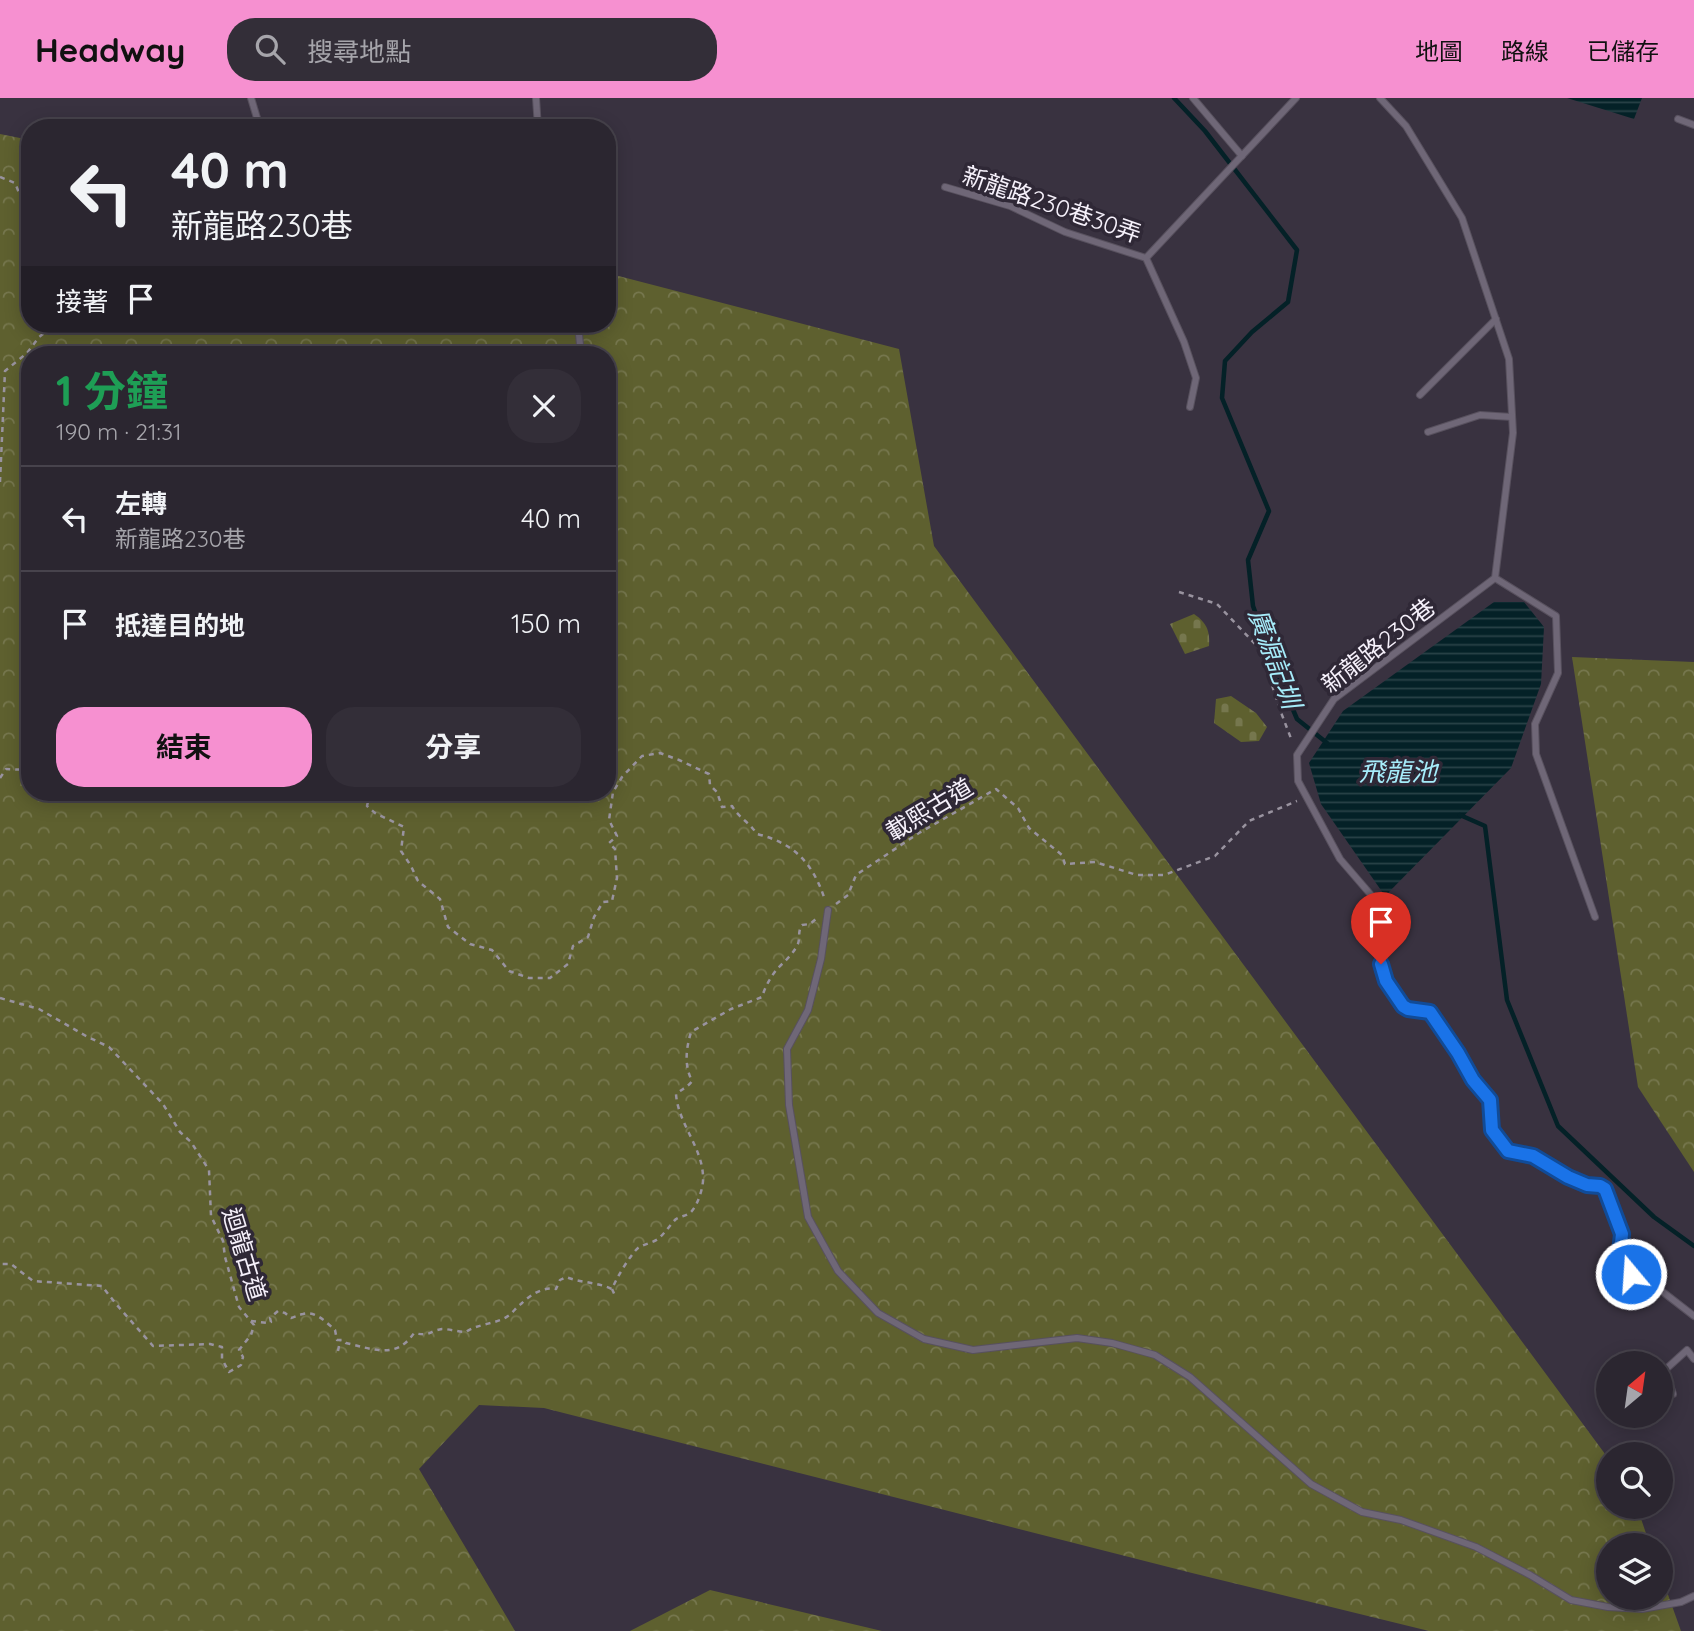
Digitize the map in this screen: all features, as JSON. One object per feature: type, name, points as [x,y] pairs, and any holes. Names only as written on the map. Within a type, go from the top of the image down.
[{"type":"lane","points":[[251,98],[257,119]]},
{"type":"lane","points":[[536,98],[537,119]]},
{"type":"lane","points":[[1193,98],[1240,158]]},
{"type":"lane","name":"新龍路230巷30弄","points":[[1146,258],[1296,98]]},
{"type":"lane","points":[[1380,98],[1406,126],[1462,218],[1509,359],[1513,433],[1495,578],[1556,616],[1558,673],[1535,724],[1536,754],[1595,917]]},
{"type":"lane","points":[[1678,119],[1694,125]]},
{"type":"lane","name":"新龍路230巷30弄","points":[[945,187],[1010,206],[1065,232],[1146,258],[1184,341],[1196,378],[1190,407]]},
{"type":"lane","points":[[1420,395],[1496,319]]},
{"type":"lane","points":[[1428,432],[1480,415],[1512,417]]},
{"type":"lane","name":"新龍路230巷","points":[[1297,755],[1334,699],[1495,578]]},
{"type":"lane","points":[[1297,755],[1298,781],[1340,859],[1390,917],[1394,927],[1393,938],[1384,951],[1381,964],[1386,981],[1403,1006],[1430,1012],[1473,1080],[1490,1100],[1492,1130],[1508,1151],[1533,1156],[1577,1181],[1605,1189],[1622,1234],[1620,1252],[1624,1266],[1631,1274],[1650,1282],[1694,1317]]},
{"type":"lane","points":[[828,910],[821,959],[808,1010],[788,1049],[789,1105],[808,1217],[838,1271],[878,1313],[924,1339],[973,1350],[1077,1338],[1112,1343],[1155,1355],[1190,1377],[1311,1484],[1362,1512],[1401,1520],[1475,1547],[1531,1575],[1571,1600],[1608,1607],[1642,1609],[1681,1602],[1694,1596]]},
{"type":"lane","points":[[1673,1363],[1687,1350],[1694,1359]]},
{"type":"path","points":[[0,177],[15,183],[21,198]]},
{"type":"path","points":[[32,346],[44,333]]},
{"type":"path","points":[[0,482],[5,372],[21,358]]},
{"type":"path","points":[[1179,592],[1217,604],[1257,646],[1264,658],[1297,755]]},
{"type":"path","points":[[612,1289],[631,1255],[639,1247],[657,1239],[678,1218],[691,1212],[704,1178],[697,1149],[677,1099],[682,1088],[689,1086],[692,1081],[686,1058],[691,1032],[731,1009],[762,998],[765,988],[779,967],[799,944],[799,930],[802,925],[810,924],[828,910],[819,882],[807,863],[780,841],[757,834],[751,824],[739,816],[732,806],[722,807],[717,792],[710,785],[709,774],[660,754],[642,756],[616,787]]},
{"type":"path","points":[[0,778],[6,769],[21,770]]},
{"type":"path","name":"載熙古道","points":[[828,910],[848,895],[856,875],[919,833],[996,789],[1018,808],[1029,828],[1062,855],[1065,864],[1095,862],[1137,875],[1164,875],[1215,856],[1249,821],[1307,797]]},
{"type":"path","points":[[368,801],[367,806],[375,813],[404,827],[401,851],[418,881],[440,899],[448,927],[470,944],[492,950],[509,971],[529,978],[550,978],[568,964],[573,946],[588,937],[594,917],[604,902],[611,901],[617,878],[615,849],[609,843],[617,836],[609,820],[612,801]]},
{"type":"path","name":"迴龍古道","points":[[0,998],[40,1009],[109,1047],[158,1098],[180,1132],[191,1142],[209,1170],[211,1216],[223,1241],[239,1307],[254,1325],[251,1335],[239,1350],[243,1357],[241,1365],[229,1372],[222,1359],[222,1347],[210,1344],[153,1346],[102,1286],[33,1281],[11,1264],[0,1264]]},
{"type":"path","points":[[251,1321],[271,1322],[270,1318],[278,1311],[291,1318],[314,1314],[335,1330],[337,1340],[375,1350],[394,1350],[408,1342],[414,1333],[429,1335],[447,1329],[466,1332],[469,1328],[487,1325],[509,1315],[541,1289],[556,1289],[560,1280],[566,1277],[604,1285],[612,1289],[616,1298]]},
{"type":"path","points":[[338,1351],[340,1341]]},
{"type":"green space","points":[[0,134],[21,138],[21,333],[616,333],[616,275],[899,349],[934,546],[1596,1442],[1596,1519],[1641,1519],[1646,1533],[1596,1533],[1596,1610],[1673,1609],[1681,1631],[1429,1631],[544,1408],[479,1405],[419,1469],[515,1631],[0,1631]]},
{"type":"green space","points":[[1194,614],[1207,628],[1209,646],[1185,654],[1170,624]]},
{"type":"green space","points":[[1572,657],[1694,662],[1694,1172],[1638,1087]]},
{"type":"green space","points":[[1231,696],[1256,713],[1267,727],[1259,741],[1241,742],[1214,723],[1216,699]]},
{"type":"green space","points":[[710,1590],[882,1631],[630,1631]]},
{"type":"water","points":[[1567,98],[1642,98],[1634,119]]},
{"type":"water","name":"飛龍池","points":[[1494,602],[1524,602],[1544,627],[1541,684],[1511,768],[1385,896],[1321,804],[1309,763],[1343,711]]},
{"type":"waterway","name":"廣源記圳","points":[[1174,98],[1205,131],[1297,250],[1288,302],[1252,332],[1225,361],[1222,398],[1269,511],[1248,560],[1253,606],[1297,719],[1327,743]]},
{"type":"waterway","name":"廣源記圳","points":[[1460,815],[1485,826],[1507,1000],[1558,1126],[1654,1217],[1694,1246]]},
{"type":"route","points":[[1381,964],[1386,981],[1403,1006],[1430,1012],[1473,1080],[1490,1100],[1492,1130],[1508,1151],[1533,1156],[1568,1177],[1605,1189],[1622,1234],[1620,1252],[1624,1266],[1631,1274]]}]
